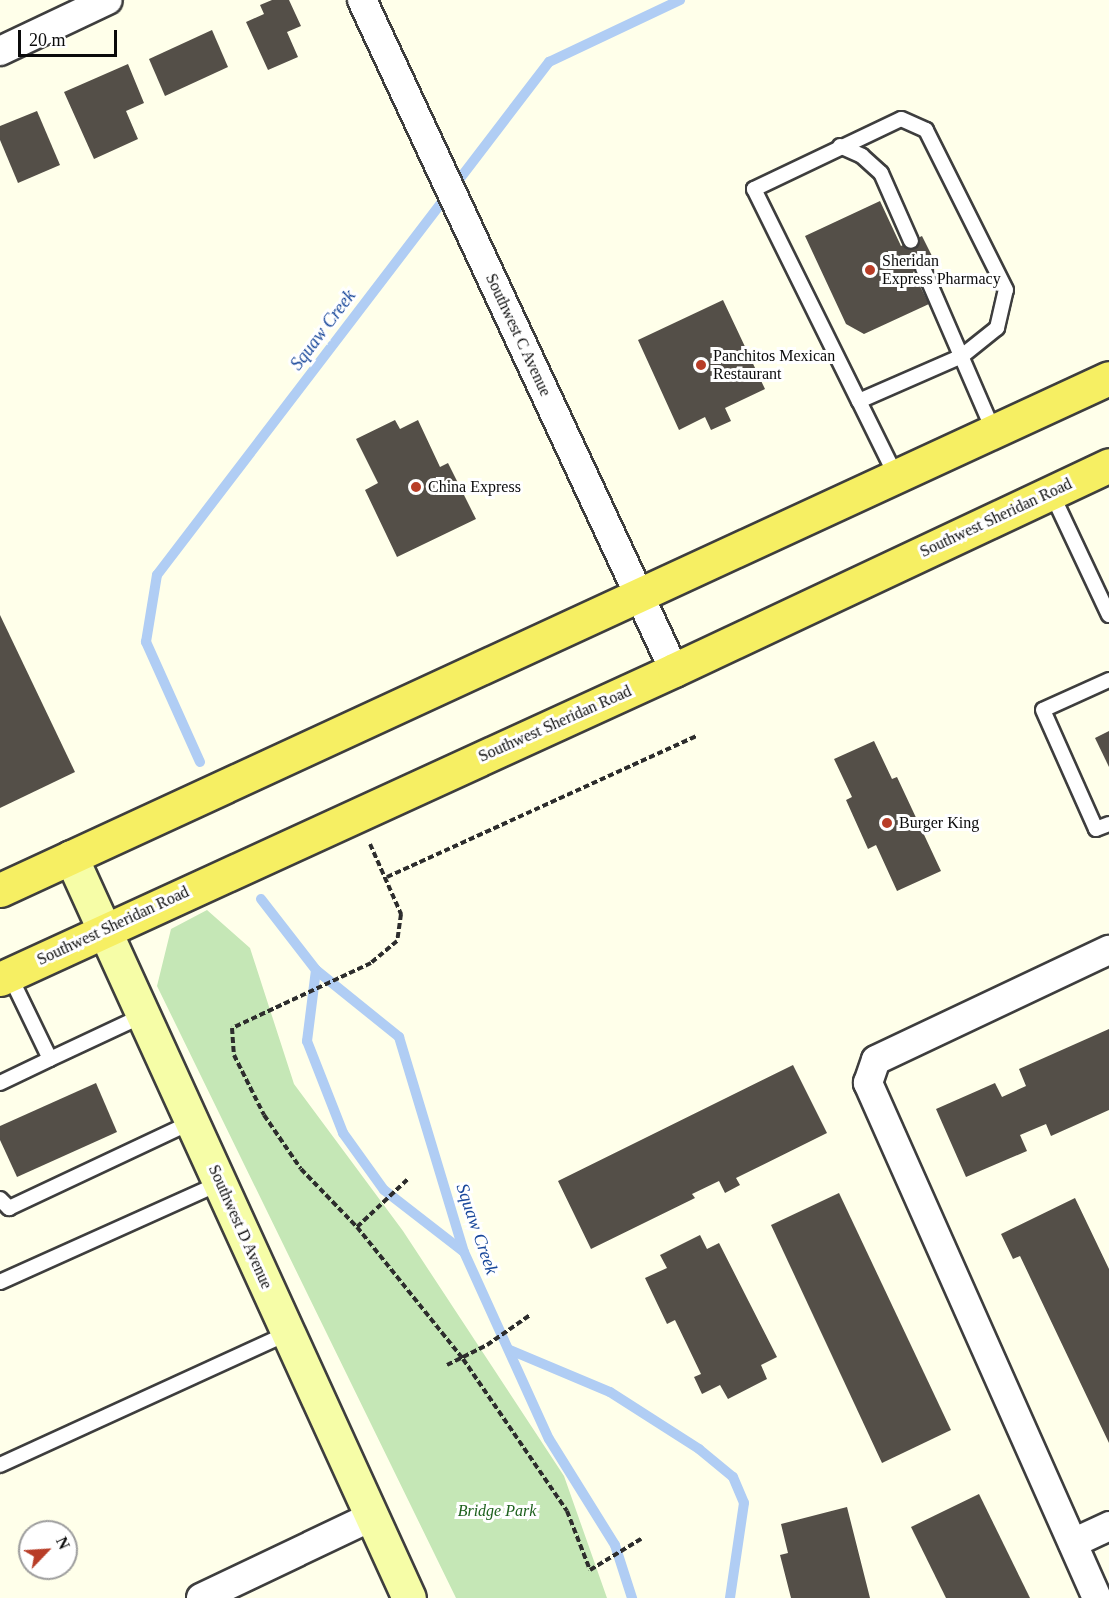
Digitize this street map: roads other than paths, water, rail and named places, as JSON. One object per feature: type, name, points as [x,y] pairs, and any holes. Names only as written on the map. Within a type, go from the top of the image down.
[{"type":"main road","points":[[0,890],[639,597],[1109,378]]},
{"type":"main road","name":"Southwest Sheridan Road","points":[[5,976],[674,670],[1109,465]]},
{"type":"street","points":[[0,51],[108,0]]},
{"type":"street","name":"Southwest C Avenue","points":[[362,0],[674,670]]},
{"type":"street","name":"Southwest D Avenue","points":[[71,856],[409,1598]]},
{"type":"street","points":[[1097,1598],[868,1083],[876,1060],[1109,950]]},
{"type":"street","points":[[201,1598],[371,1517]]},
{"type":"street","points":[[1073,1543],[1109,1526]]},
{"type":"lane","points":[[859,401],[962,356],[997,328],[1006,290],[926,130],[901,119],[840,146],[754,189],[859,401],[897,477]]},
{"type":"lane","points":[[840,146],[862,156],[881,174],[911,241]]},
{"type":"lane","points":[[923,268],[994,432]]},
{"type":"lane","points":[[1051,492],[1109,615]]},
{"type":"lane","points":[[1109,680],[1043,710],[1096,829],[1109,824]]},
{"type":"lane","points":[[5,976],[50,1059]]},
{"type":"lane","points":[[0,1083],[144,1015]]},
{"type":"lane","points":[[0,1199],[9,1208],[192,1122]]},
{"type":"lane","points":[[0,1282],[220,1183]]},
{"type":"lane","points":[[0,1465],[288,1333]]},
{"type":"waterway","name":"Squaw Creek","points":[[200,762],[146,642],[157,575],[549,62],[680,0]]},
{"type":"waterway","name":"Squaw Creek","points":[[261,899],[316,970],[399,1037],[464,1252],[549,1439],[615,1545],[632,1598]]},
{"type":"waterway","points":[[316,970],[307,1041],[343,1133],[384,1190],[464,1252]]},
{"type":"waterway","points":[[510,1350],[610,1392],[699,1449],[733,1477],[744,1503],[730,1598]]},
{"type":"place","name":"Sheridan Express Pharmacy","points":[[870,270]]},
{"type":"place","name":"Panchitos Mexican Restaurant","points":[[701,365]]},
{"type":"place","name":"China Express","points":[[416,487]]},
{"type":"place","name":"Burger King","points":[[887,823]]},
{"type":"park label","name":"Bridge Park","points":[[497,1511]]}]
